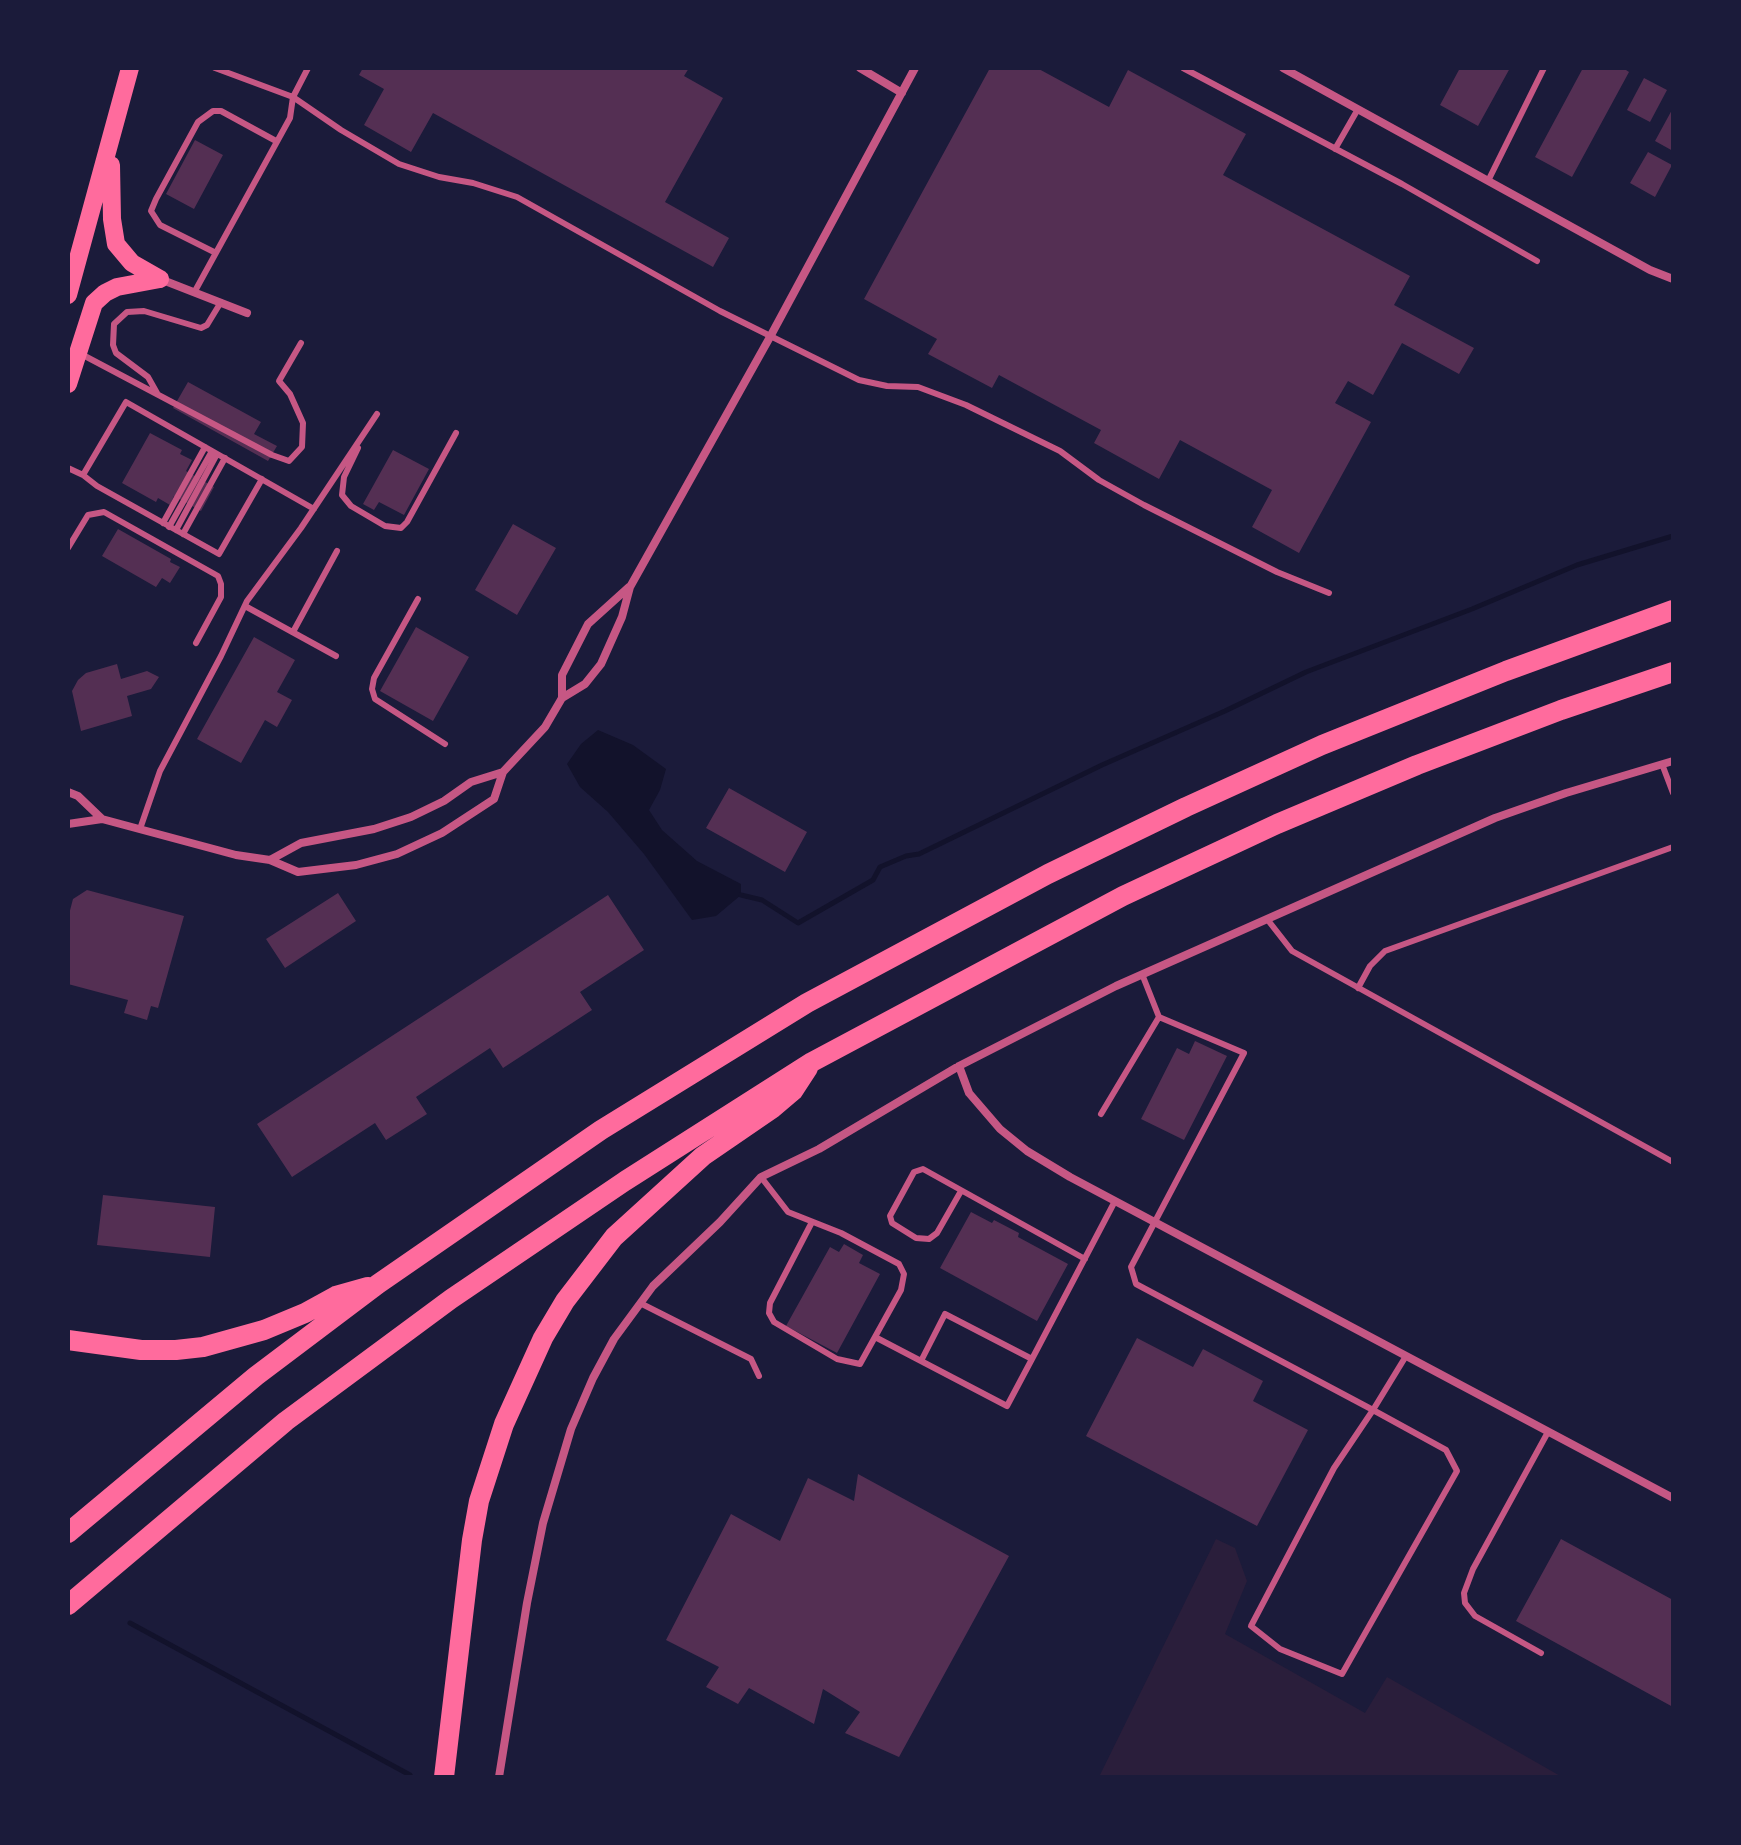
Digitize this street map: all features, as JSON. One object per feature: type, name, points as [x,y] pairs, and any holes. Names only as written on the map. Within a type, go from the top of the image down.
[{"type":"highway","points":[[68,1533],[256,1376],[378,1284],[505,1195],[705,1064],[848,981],[1048,874],[1322,745],[1506,671],[1673,610]]},
{"type":"highway","points":[[68,1605],[286,1421],[451,1299],[611,1190],[812,1062],[1123,896],[1263,830],[1417,765],[1561,710],[1673,672]]},
{"type":"highway","points":[[444,1777],[479,1501],[504,1424],[543,1338],[565,1301],[614,1237],[703,1156],[793,1091],[812,1062]]},
{"type":"highway","points":[[68,1340],[141,1350],[203,1347],[264,1330],[336,1296],[378,1284]]},
{"type":"main road","points":[[68,295],[130,68]]},
{"type":"main road","points":[[110,142],[112,219],[116,244],[132,263],[160,279]]},
{"type":"main road","points":[[68,384],[94,303],[105,293],[130,283],[160,279]]},
{"type":"street","points":[[860,68],[902,93]]},
{"type":"street","points":[[68,824],[102,819],[236,855],[270,860],[298,872],[356,865],[397,854],[442,833],[494,799],[503,772],[545,727],[562,698],[585,684],[601,664],[622,617],[630,587],[915,68]]},
{"type":"street","points":[[1283,68],[1650,270],[1673,279]]},
{"type":"street","points":[[160,279],[247,313]]},
{"type":"street","points":[[562,698],[562,675],[588,624],[630,587]]},
{"type":"street","points":[[499,1777],[527,1603],[552,1489],[571,1429],[593,1378],[614,1339],[640,1303],[761,1177],[819,1149],[1025,1030],[1142,974],[1495,818],[1673,761]]},
{"type":"street","points":[[270,860],[301,843],[374,829],[411,817],[444,801],[471,782],[503,772]]},
{"type":"street","points":[[68,792],[78,796],[102,819]]},
{"type":"street","points":[[959,1066],[969,1093],[1000,1129],[1027,1151],[1154,1222],[1673,1498]]},
{"type":"lane","points":[[215,68],[293,97],[399,164],[517,197],[770,337],[859,380],[887,386],[918,387],[966,405],[1060,451],[1099,480],[1144,505],[1277,572],[1329,593]]},
{"type":"lane","points":[[195,291],[290,118],[293,97],[308,68]]},
{"type":"lane","points":[[1183,68],[1537,261]]},
{"type":"lane","points":[[1488,181],[1544,68]]},
{"type":"lane","points":[[1335,149],[1358,109]]},
{"type":"lane","points":[[216,253],[160,225],[151,211],[156,199],[198,122],[213,111],[221,111],[276,141]]},
{"type":"lane","points":[[158,395],[148,377],[116,353],[113,345],[114,324],[127,312],[144,311],[201,328],[207,325],[221,302]]},
{"type":"lane","points":[[78,353],[289,461],[302,447],[303,423],[290,394],[279,381],[301,343]]},
{"type":"lane","points":[[83,475],[126,402],[314,509]]},
{"type":"lane","points":[[140,829],[160,771],[245,606],[377,414]]},
{"type":"lane","points":[[362,437],[344,477],[342,495],[351,506],[395,529],[407,522],[456,433]]},
{"type":"lane","points":[[173,529],[205,447]]},
{"type":"lane","points":[[173,529],[218,454]]},
{"type":"lane","points":[[173,529],[218,454]]},
{"type":"lane","points":[[68,468],[219,554],[262,479]]},
{"type":"lane","points":[[68,548],[88,515],[104,512],[218,576],[221,597],[196,643]]},
{"type":"lane","points":[[293,632],[337,551]]},
{"type":"lane","points":[[418,599],[374,678],[372,689],[375,699],[445,744]]},
{"type":"lane","points":[[245,606],[336,656]]},
{"type":"lane","points":[[1662,764],[1673,793]]},
{"type":"lane","points":[[1358,988],[1370,966],[1385,951],[1673,847]]},
{"type":"lane","points":[[1267,918],[1292,951],[1673,1162]]},
{"type":"lane","points":[[1142,974],[1159,1017],[1244,1053],[1131,1267],[1136,1284],[1373,1410],[1446,1450],[1457,1471],[1342,1674],[1280,1649],[1251,1626],[1334,1468],[1373,1410],[1406,1356]]},
{"type":"lane","points":[[1101,1114],[1159,1017]]},
{"type":"lane","points":[[961,1191],[937,1233],[929,1239],[916,1238],[892,1223],[890,1216],[914,1172],[923,1169],[1085,1259]]},
{"type":"lane","points":[[761,1177],[788,1212],[841,1233],[899,1264],[904,1274],[901,1290],[860,1364],[850,1364],[774,1322],[769,1313],[770,1303],[812,1222]]},
{"type":"lane","points":[[875,1337],[1007,1406],[1115,1201]]},
{"type":"lane","points":[[640,1303],[751,1359],[759,1376]]},
{"type":"lane","points":[[921,1361],[945,1314],[1032,1359]]},
{"type":"lane","points":[[1541,1653],[1475,1616],[1465,1603],[1464,1593],[1473,1569],[1548,1432]]},
{"type":"shaded area","points":[[598,730],[633,745],[666,769],[660,790],[649,810],[662,830],[697,861],[741,884],[741,895],[716,916],[692,920],[644,854],[608,812],[580,787],[567,764],[581,744]]},
{"type":"shaded area","points":[[1216,1539],[1235,1548],[1247,1581],[1225,1634],[1365,1713],[1387,1677],[1562,1777],[1099,1777]]},
{"type":"building","points":[[363,68],[689,68],[684,76],[723,98],[665,202],[729,238],[713,267],[433,113],[411,152],[364,125],[384,89],[359,75]]},
{"type":"building","points":[[990,68],[1037,68],[1109,107],[1128,70],[1246,134],[1223,175],[1410,276],[1394,305],[1474,348],[1459,374],[1402,343],[1373,395],[1348,381],[1335,403],[1371,422],[1299,553],[1252,527],[1272,490],[1180,440],[1159,479],[1094,443],[1101,430],[999,375],[992,388],[928,354],[937,339],[864,299]]},
{"type":"building","points":[[1460,68],[1510,68],[1478,126],[1440,105]]},
{"type":"building","points":[[1583,68],[1623,68],[1629,72],[1572,177],[1535,157]]},
{"type":"building","points":[[1644,78],[1667,90],[1650,122],[1627,110]]},
{"type":"building","points":[[1673,108],[1673,151],[1655,141]]},
{"type":"building","points":[[195,140],[223,155],[194,209],[166,194]]},
{"type":"building","points":[[1648,152],[1672,165],[1655,197],[1630,183]]},
{"type":"building","points":[[188,382],[261,422],[254,434],[277,446],[268,461],[173,408]]},
{"type":"building","points":[[150,433],[182,450],[180,454],[192,460],[186,471],[214,487],[201,511],[174,496],[170,505],[158,498],[156,502],[122,483]]},
{"type":"building","points":[[393,450],[429,469],[404,515],[379,502],[374,510],[363,504]]},
{"type":"building","points":[[513,524],[556,548],[517,615],[475,590]]},
{"type":"building","points":[[118,529],[180,567],[170,583],[162,578],[156,587],[102,556]]},
{"type":"building","points":[[416,627],[469,657],[433,721],[380,691]]},
{"type":"building","points":[[254,637],[295,660],[277,692],[292,700],[277,727],[265,720],[241,763],[197,739]]},
{"type":"building","points":[[117,664],[121,679],[147,671],[159,677],[151,689],[127,696],[132,716],[81,731],[72,691],[86,673]]},
{"type":"building","points":[[729,788],[807,832],[785,872],[706,828]]},
{"type":"building","points":[[87,890],[184,916],[158,1008],[151,1006],[147,1020],[124,1013],[128,1000],[68,984],[68,918],[73,899]]},
{"type":"building","points":[[338,893],[356,921],[285,968],[266,939]]},
{"type":"building","points":[[608,895],[644,950],[580,992],[592,1010],[503,1068],[490,1048],[416,1097],[427,1114],[386,1140],[375,1123],[292,1177],[257,1124]]},
{"type":"building","points":[[1195,1041],[1227,1056],[1184,1140],[1141,1119],[1177,1048],[1189,1054]]},
{"type":"building","points":[[103,1195],[215,1207],[210,1257],[97,1245]]},
{"type":"building","points":[[971,1212],[1019,1233],[1018,1237],[1068,1264],[1037,1321],[940,1268]]},
{"type":"building","points":[[844,1244],[863,1255],[859,1263],[880,1274],[837,1353],[786,1326],[830,1247],[839,1252]]},
{"type":"building","points":[[1137,1338],[1193,1367],[1203,1349],[1263,1381],[1253,1401],[1308,1430],[1257,1526],[1086,1436]]},
{"type":"building","points":[[858,1474],[1009,1556],[899,1757],[845,1733],[860,1712],[823,1689],[814,1724],[749,1688],[738,1704],[706,1687],[719,1667],[666,1640],[731,1514],[780,1541],[808,1478],[854,1501]]},
{"type":"building","points":[[1561,1539],[1673,1600],[1673,1707],[1516,1621]]},
{"type":"waterway","points":[[741,895],[762,900],[798,923],[873,880],[880,867],[919,854],[1102,765],[1306,672],[1577,565],[1673,536]]},
{"type":"waterway","points":[[130,1623],[410,1775]]}]
